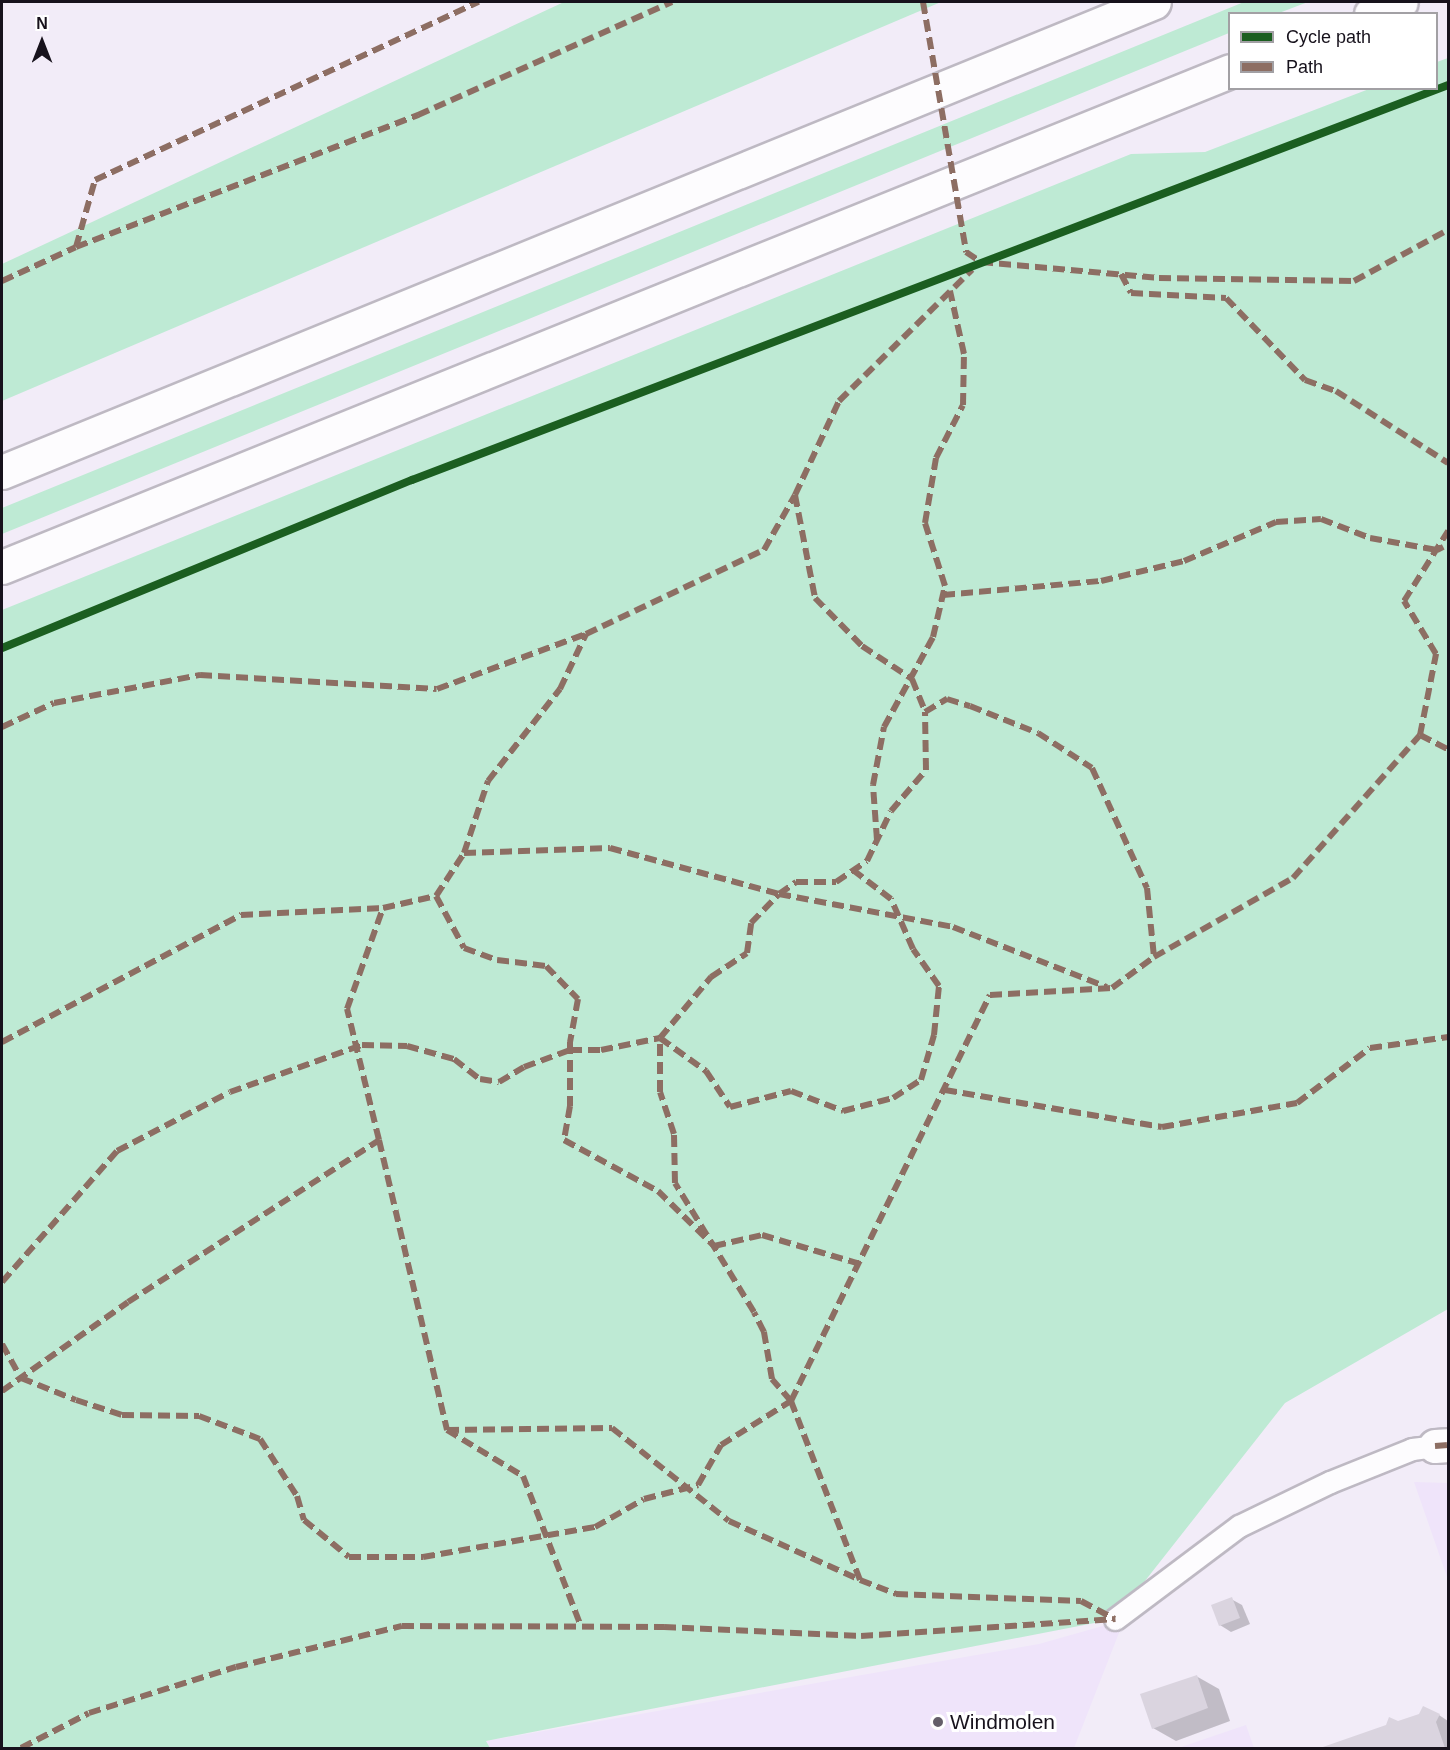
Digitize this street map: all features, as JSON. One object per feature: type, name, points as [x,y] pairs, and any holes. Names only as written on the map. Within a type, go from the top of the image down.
[{"type":"highway","points":[[2,472],[1155,2]]},
{"type":"highway","points":[[1376,12],[1401,2]]},
{"type":"highway","points":[[2,567],[1228,72]]},
{"type":"lane","points":[[1115,1619],[1239,1526],[1330,1482],[1412,1449],[1442,1446]]},
{"type":"shaded area","points":[[1414,1482],[1448,1483],[1448,1581],[1446,1574]]},
{"type":"shaded area","points":[[1124,1620],[1074,1748],[490,1748],[486,1741],[1039,1644]]},
{"type":"shaded area","points":[[1246,1725],[1254,1748],[1178,1748]]},
{"type":"green space","points":[[564,2],[941,2],[2,401],[2,264]]},
{"type":"green space","points":[[1244,2],[1308,2],[1282,12],[1228,12],[1228,33],[2,534],[2,508]]},
{"type":"green space","points":[[1448,58],[1448,1309],[1285,1403],[1115,1619],[486,1741],[490,1748],[2,1748],[2,610],[1131,154],[1205,152],[1366,90],[1438,90],[1438,62]]},
{"type":"building","points":[[1232,1597],[1240,1618],[1219,1626],[1211,1605]]},
{"type":"building","points":[[1197,1675],[1208,1708],[1152,1729],[1140,1694]]},
{"type":"building","points":[[1423,1706],[1440,1714],[1436,1722],[1445,1748],[1320,1748],[1386,1725],[1389,1717],[1398,1721],[1419,1714]]},
{"type":"marked path","points":[[76,247],[95,180],[479,2]]},
{"type":"marked path","points":[[2,281],[76,247],[418,115],[672,2]]},
{"type":"marked path","points":[[923,2],[966,252],[981,262],[1159,278],[1354,281],[1448,230]]},
{"type":"marked path","points":[[464,853],[488,781],[560,689],[586,634],[764,550],[795,495],[839,401],[972,270]]},
{"type":"marked path","points":[[1121,274],[1131,293],[1226,298],[1305,380],[1336,391],[1448,463]]},
{"type":"marked path","points":[[877,840],[873,785],[884,727],[933,637],[945,586],[925,523],[936,458],[963,405],[964,354],[950,291]]},
{"type":"marked path","points":[[795,495],[815,598],[862,646],[912,679],[925,712],[947,699],[970,706],[1038,733],[1092,768],[1147,888],[1154,957]]},
{"type":"marked path","points":[[943,595],[1101,581],[1184,561],[1276,522],[1321,519],[1370,538],[1437,550],[1443,547]]},
{"type":"marked path","points":[[860,1580],[791,1401],[990,995],[1112,988],[1154,957],[1293,878],[1420,735],[1436,654],[1404,601],[1448,531]]},
{"type":"marked path","points":[[2,727],[54,703],[200,675],[437,689],[586,634]]},
{"type":"marked path","points":[[2,1282],[117,1151],[230,1092],[362,1045],[407,1046],[454,1059],[480,1079],[499,1082],[524,1067],[570,1050],[601,1050],[660,1038],[711,977],[747,953],[751,923],[779,894],[796,882],[836,882],[867,861],[891,811],[926,770],[925,712]]},
{"type":"marked path","points":[[1420,735],[1448,749]]},
{"type":"marked path","points":[[379,1140],[347,1009],[383,908],[436,896],[464,853],[610,848],[779,894],[953,927],[1107,987]]},
{"type":"marked path","points":[[660,1038],[706,1071],[730,1107],[791,1091],[843,1111],[893,1098],[921,1080],[934,1035],[939,986],[913,949],[891,899],[853,870]]},
{"type":"marked path","points":[[436,896],[464,948],[497,960],[546,966],[578,999],[570,1042],[570,1106],[564,1140],[658,1191],[714,1246],[762,1235],[860,1264]]},
{"type":"marked path","points":[[2,1042],[241,915],[383,908]]},
{"type":"marked path","points":[[945,1090],[1162,1127],[1297,1103],[1370,1048],[1448,1037]]},
{"type":"marked path","points":[[2,1344],[21,1378],[76,1400],[122,1415],[199,1416],[260,1439],[297,1496],[304,1520],[349,1557],[423,1557],[595,1527],[644,1499],[698,1485],[721,1445],[791,1401],[772,1379],[764,1332],[754,1312],[675,1183],[674,1134],[660,1092],[660,1038]]},
{"type":"marked path","points":[[2,1391],[128,1302],[379,1140],[447,1430],[523,1476],[581,1626]]},
{"type":"marked path","points":[[447,1430],[612,1428],[729,1521],[896,1594],[1081,1601],[1115,1619]]},
{"type":"marked path","points":[[1435,1446],[1448,1445]]},
{"type":"marked path","points":[[21,1748],[89,1713],[236,1667],[402,1626],[664,1627],[861,1636],[1115,1619]]},
{"type":"cycle path","points":[[1438,89],[1448,85]]},
{"type":"cycle path","points":[[2,648],[412,480],[1435,90]]},
{"type":"place","name":"Windmolen","points":[[938,1722]]}]
